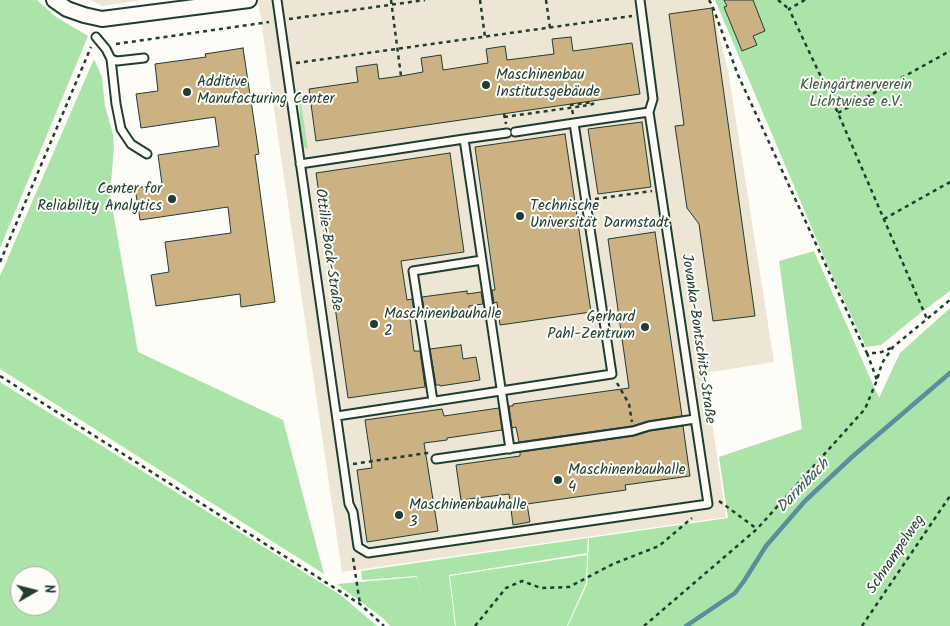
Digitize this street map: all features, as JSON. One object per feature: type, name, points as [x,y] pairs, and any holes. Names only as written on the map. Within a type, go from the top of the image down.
[{"type":"street","points":[[54,0],[67,9],[102,19],[249,0]]},
{"type":"lane","name":"Ottilie-Bock-Straße","points":[[277,0],[349,504],[353,512],[358,547],[368,553],[708,504]]},
{"type":"lane","name":"Jovanka-Bontschits-Straße","points":[[640,0],[653,99],[649,112],[708,504]]},
{"type":"lane","points":[[96,36],[111,59],[121,129],[131,144],[147,154]]},
{"type":"lane","points":[[111,59],[117,61],[144,58]]},
{"type":"lane","points":[[515,132],[649,112]]},
{"type":"lane","points":[[337,416],[612,374],[574,123]]},
{"type":"lane","points":[[300,164],[507,133]]},
{"type":"lane","points":[[464,139],[510,449]]},
{"type":"lane","points":[[432,401],[413,270],[482,260]]},
{"type":"lane","points":[[436,459],[633,431],[649,426],[695,420]]},
{"type":"path","points":[[390,0],[401,76]]},
{"type":"path","points":[[106,49],[113,45],[425,0]]},
{"type":"path","points":[[480,0],[485,37]]},
{"type":"path","points":[[546,0],[550,28]]},
{"type":"path","points":[[709,0],[738,75],[867,353],[877,380]]},
{"type":"path","points":[[778,0],[789,9],[838,113],[926,319]]},
{"type":"path","points":[[789,9],[805,0]]},
{"type":"path","points":[[287,64],[642,14]]},
{"type":"path","points":[[0,262],[96,36]]},
{"type":"path","points":[[838,113],[950,51]]},
{"type":"path","points":[[504,117],[583,106],[593,104],[593,102],[571,105],[574,123]]},
{"type":"path","points":[[884,219],[950,182]]},
{"type":"path","points":[[586,201],[661,189]]},
{"type":"path","points":[[644,626],[757,529],[865,409],[882,364],[893,347],[950,300]]},
{"type":"path","points":[[867,353],[879,353],[893,347]]},
{"type":"path","points":[[612,374],[629,404],[632,423]]},
{"type":"path","points":[[0,376],[360,604],[384,626]]},
{"type":"path","points":[[344,465],[427,453],[436,459]]},
{"type":"path","name":"Schnampelweg","points":[[862,626],[950,496]]},
{"type":"path","points":[[476,626],[506,588],[522,581],[541,588],[569,587],[613,564],[659,546],[708,504],[719,501],[757,529]]},
{"type":"shaded area","points":[[90,0],[143,0],[102,6]]},
{"type":"shaded area","name":"Technische Universität Darmstadt","points":[[258,0],[710,0],[728,70],[774,362],[705,373],[726,517],[342,572]]},
{"type":"green space","points":[[0,0],[37,0],[56,17],[88,36],[0,248]]},
{"type":"green space","name":"Kleingärtnerverein Lichtwiese e.V.","points":[[715,0],[950,0],[950,291],[881,345],[866,347],[830,271]]},
{"type":"green space","points":[[94,59],[102,77],[105,106],[113,134],[114,147],[110,195],[138,352],[283,420],[324,574],[0,369],[0,276]]},
{"type":"green space","points":[[297,89],[299,89],[308,149],[303,147],[302,144]]},
{"type":"green space","points":[[814,251],[879,398],[900,353],[950,308],[950,626],[568,626],[587,584],[589,538],[728,518],[719,457],[802,429],[779,261]]},
{"type":"green space","points":[[0,382],[342,596],[377,626],[0,626]]},
{"type":"green space","points":[[588,538],[587,553],[449,575],[455,626],[390,626],[384,619],[337,584],[417,577],[426,619],[417,576],[362,580],[361,571]]},
{"type":"green space","points":[[587,555],[586,583],[567,626],[456,626],[450,576]]},
{"type":"building","points":[[724,0],[753,0],[765,31],[753,36],[757,45],[742,51],[724,7],[727,6]]},
{"type":"building","points":[[712,8],[755,316],[713,321],[699,224],[687,208],[675,126],[684,125],[669,14]]},
{"type":"building","name":"Maschinenbau Institutsgebäude","points":[[571,37],[573,51],[632,43],[640,94],[316,141],[309,89],[358,82],[356,67],[377,64],[379,79],[401,76],[423,72],[421,58],[441,55],[443,70],[488,63],[486,49],[505,46],[507,60],[554,54],[552,39]]},
{"type":"building","name":"Center for Reliability Analytics","points":[[243,48],[259,154],[255,155],[275,302],[241,307],[240,294],[156,306],[151,275],[169,272],[165,242],[231,233],[228,207],[140,220],[135,188],[162,184],[158,155],[219,146],[215,117],[141,128],[136,94],[158,91],[155,64],[206,57],[205,54]]},
{"type":"building","points":[[642,122],[651,187],[598,194],[588,129]]},
{"type":"building","points":[[565,134],[591,312],[500,325],[497,302],[494,303],[492,290],[495,290],[475,147]]},
{"type":"building","name":"Maschinenbauhalle 2","points":[[450,153],[464,252],[401,261],[407,300],[412,299],[415,317],[410,318],[414,351],[420,351],[425,387],[348,398],[316,173]]},
{"type":"building","name":"Gerhard Pahl-Zentrum","points":[[655,232],[682,416],[648,421],[632,426],[519,442],[516,427],[512,428],[509,406],[513,406],[513,404],[629,388],[608,239]]},
{"type":"building","points":[[467,291],[467,294],[481,292],[483,304],[469,306],[469,310],[425,316],[422,297]]},
{"type":"building","points":[[461,345],[463,359],[476,357],[480,380],[436,385],[430,349]]},
{"type":"building","points":[[499,408],[502,430],[424,443],[438,531],[367,542],[357,470],[372,468],[365,420],[442,409],[444,416]]},
{"type":"building","name":"Maschinenbauhalle 4","points":[[683,426],[690,476],[625,485],[626,490],[527,504],[530,522],[513,525],[509,494],[461,500],[456,465],[520,456],[520,452],[634,436],[650,431]]},
{"type":"waterway","name":"Darmbach","points":[[686,626],[735,593],[766,546],[805,501],[853,456],[950,373]]},
{"type":"place","name":"Maschinenbau Institutsgebäude","points":[[486,85]]},
{"type":"place","name":"Additive Manufacturing Center","points":[[187,92]]},
{"type":"place","name":"Center for Reliability Analytics","points":[[172,199]]},
{"type":"place","name":"Technische Universität Darmstadt","points":[[520,216]]},
{"type":"place","name":"Maschinenbauhalle 2","points":[[374,324]]},
{"type":"place","name":"Gerhard Pahl-Zentrum","points":[[645,327]]},
{"type":"place","name":"Maschinenbauhalle 4","points":[[558,480]]},
{"type":"place","name":"Maschinenbauhalle 3","points":[[399,515]]}]
